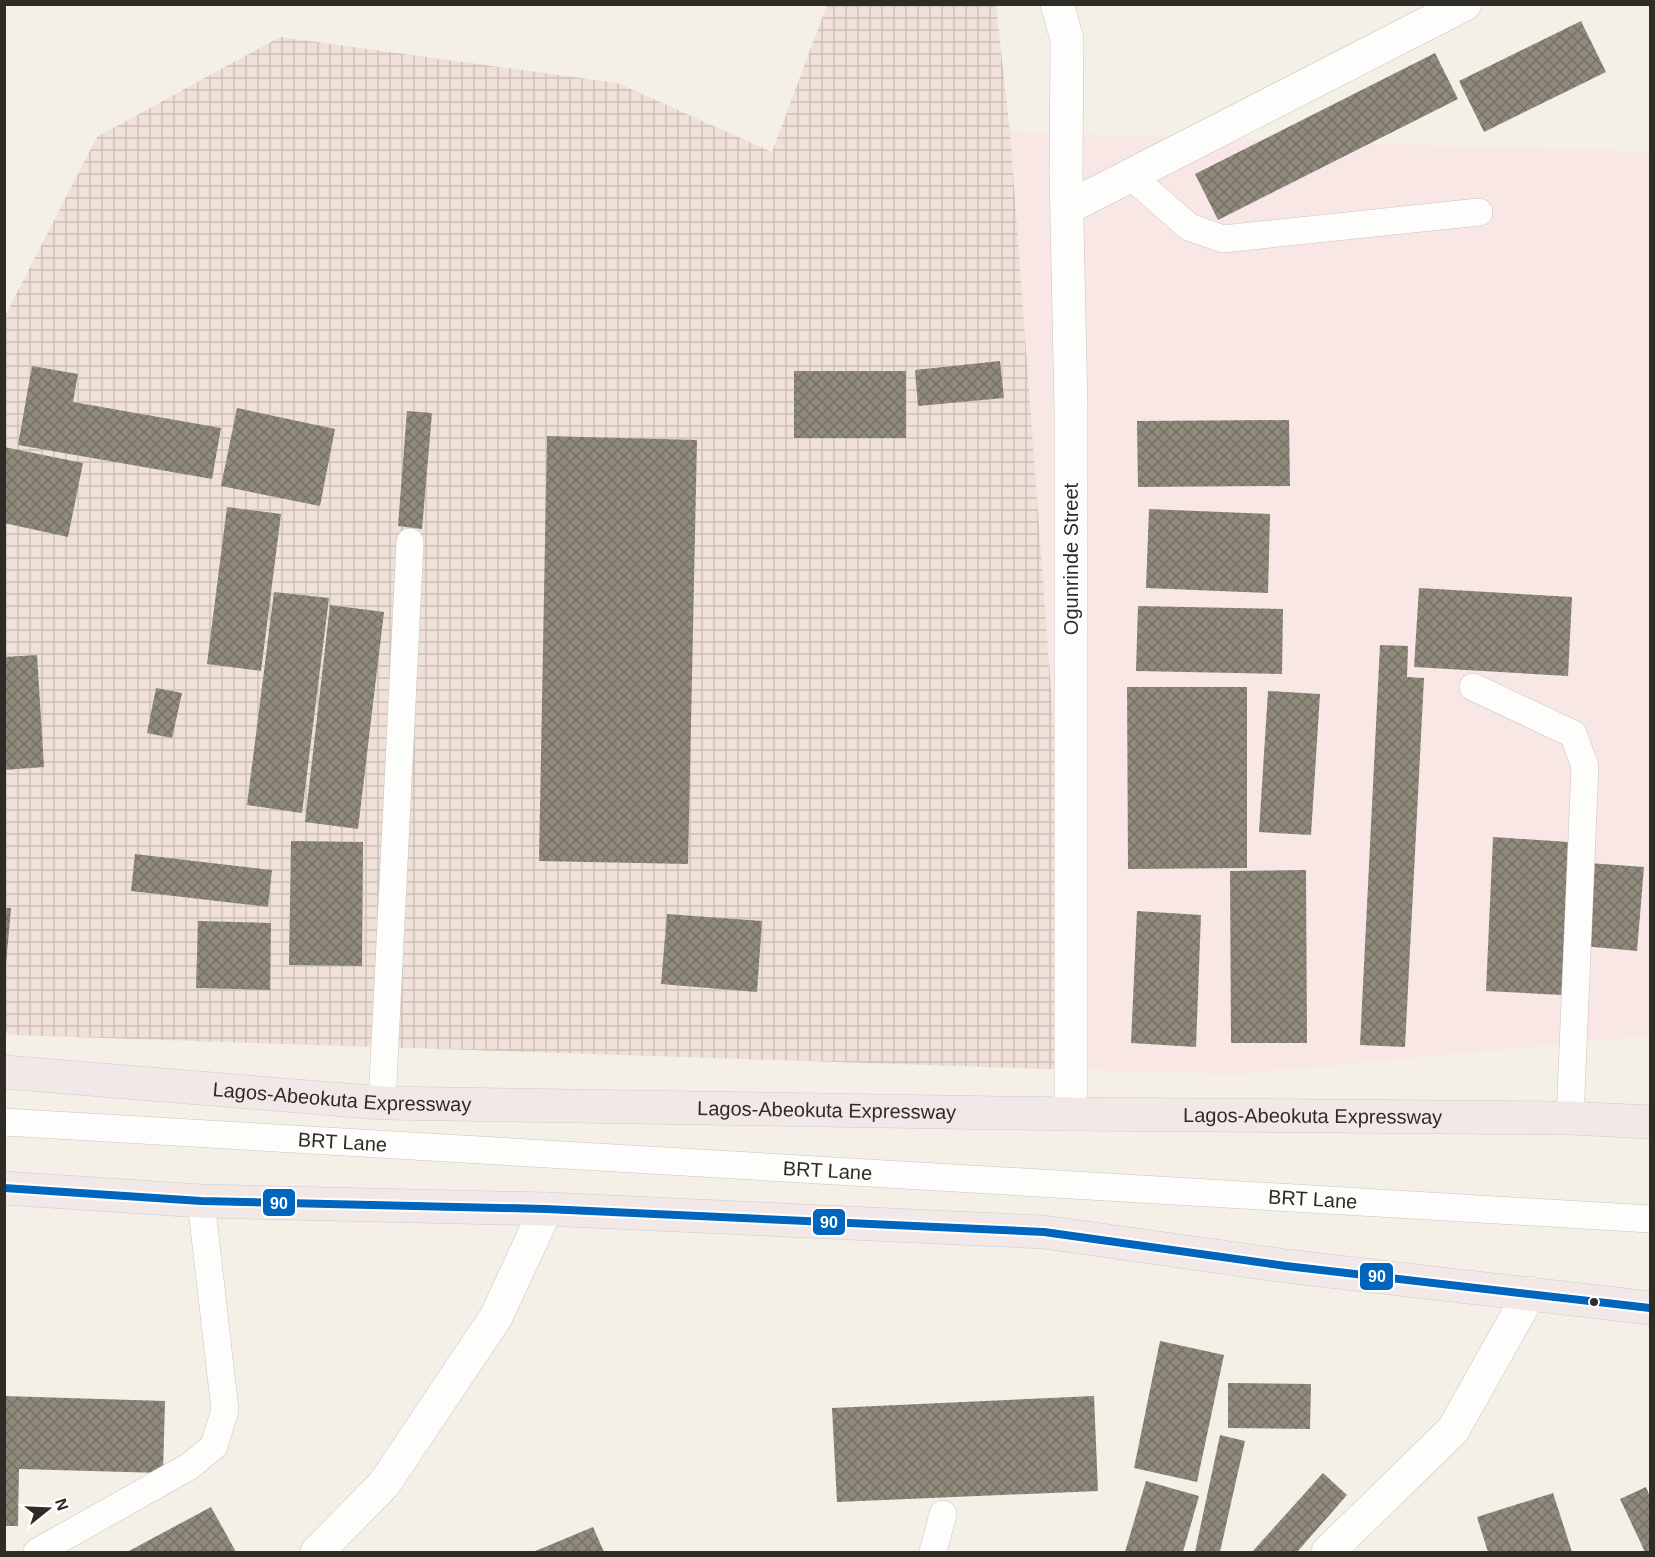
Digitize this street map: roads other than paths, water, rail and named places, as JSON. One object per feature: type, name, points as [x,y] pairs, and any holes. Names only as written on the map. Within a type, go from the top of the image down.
[{"type":"highway","name":"Lagos-Abeokuta Expressway","points":[[4,1072],[382,1103],[1071,1114],[1570,1118],[1650,1122]]},
{"type":"highway","points":[[4,1188],[201,1201],[546,1209],[1044,1232],[1286,1266],[1650,1308]]},
{"type":"street","name":"Ogunrinde Street","points":[[1057,4],[1067,39],[1067,208],[1071,410],[1071,1114]]},
{"type":"street","points":[[1067,208],[1465,4]]},
{"type":"street","points":[[317,1552],[384,1484],[484,1335],[496,1317],[546,1209]]},
{"type":"street","points":[[1328,1552],[1452,1430],[1530,1293]]},
{"type":"lane","points":[[1131,176],[1189,227],[1223,239],[1479,212]]},
{"type":"lane","points":[[382,1103],[410,542]]},
{"type":"lane","points":[[1473,687],[1573,734],[1585,766],[1570,1118]]},
{"type":"lane","name":"BRT Lane","points":[[4,1122],[1465,1206],[1650,1219]]},
{"type":"lane","points":[[37,1552],[190,1466],[214,1446],[225,1410],[201,1201]]},
{"type":"lane","points":[[933,1552],[943,1514]]}]
